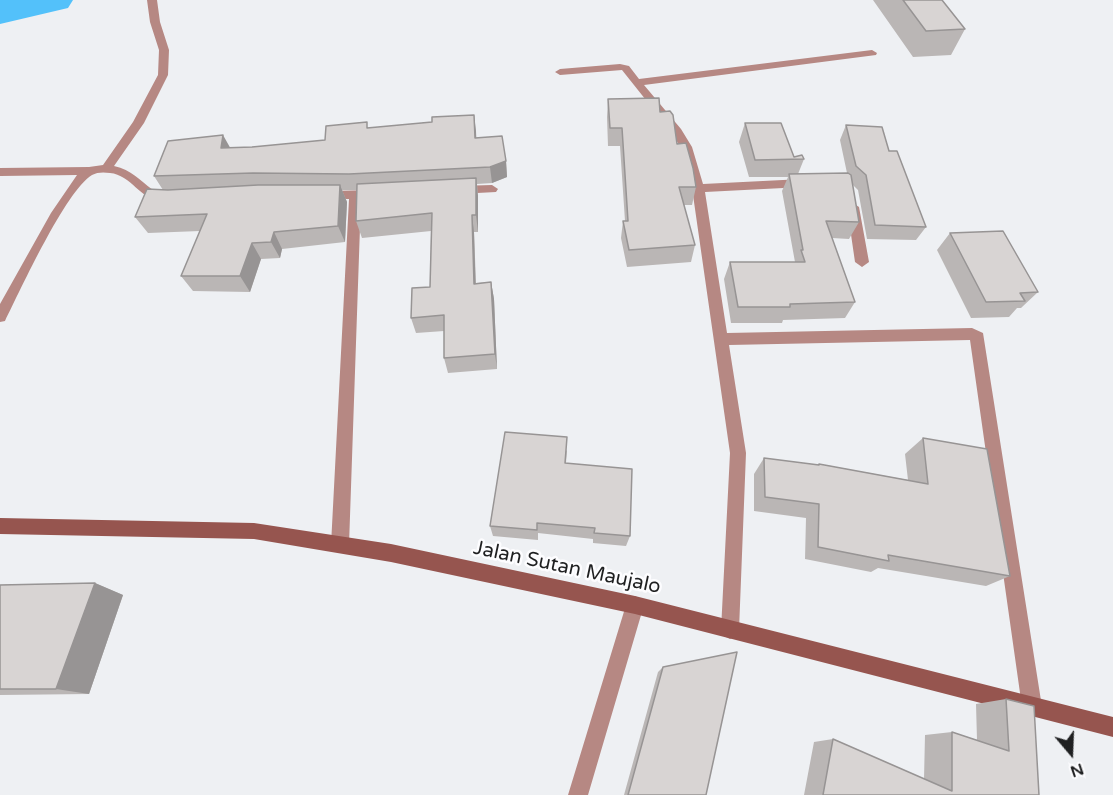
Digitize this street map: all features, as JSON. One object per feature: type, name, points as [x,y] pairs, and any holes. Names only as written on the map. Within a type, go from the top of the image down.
[{"type":"main road","name":"Jalan Sutan Maujalo","points":[[0,526],[254,531],[392,553],[635,604],[1113,728]]},
{"type":"street","points":[[106,169],[138,123],[162,75],[164,50],[154,22],[152,0]]},
{"type":"street","points":[[639,82],[872,53]]},
{"type":"street","points":[[560,72],[625,68],[639,82],[686,147],[698,188],[738,453],[730,630]]},
{"type":"street","points":[[0,172],[106,169],[123,171],[136,179],[150,196],[161,200],[177,199]]},
{"type":"street","points":[[0,317],[69,192],[88,171]]},
{"type":"street","points":[[698,188],[815,182]]},
{"type":"street","points":[[446,191],[492,189]]},
{"type":"street","points":[[850,190],[862,262]]},
{"type":"street","points":[[308,195],[389,194]]},
{"type":"street","points":[[340,545],[355,196]]},
{"type":"street","points":[[720,339],[972,334],[978,337],[1032,707]]},
{"type":"street","points":[[578,795],[635,604]]},
{"type":"building","points":[[903,0],[942,0],[965,29],[926,31]]},
{"type":"building","points":[[659,98],[660,112],[670,111],[673,115],[677,144],[686,143],[693,168],[696,187],[679,187],[695,245],[629,250],[623,221],[628,221],[622,128],[610,128],[608,99]]},
{"type":"building","points":[[474,115],[475,138],[502,136],[506,161],[490,167],[349,174],[253,173],[154,176],[168,141],[223,135],[221,148],[252,147],[325,140],[326,126],[367,122],[367,128],[432,122],[432,117]]},
{"type":"building","points":[[745,123],[781,123],[794,157],[802,155],[804,159],[755,160]]},
{"type":"building","points":[[846,125],[882,127],[889,151],[897,151],[926,227],[875,225],[866,175],[856,166]]},
{"type":"building","points":[[848,173],[851,175],[859,222],[826,221],[855,302],[790,304],[790,307],[738,307],[730,262],[805,262],[789,174]]},
{"type":"building","points":[[476,178],[476,215],[472,215],[474,284],[491,282],[495,354],[444,358],[444,315],[411,318],[412,288],[430,287],[432,213],[356,221],[357,184]]},
{"type":"building","points":[[340,185],[338,226],[274,232],[271,242],[252,243],[240,276],[181,276],[207,214],[135,217],[147,189]]},
{"type":"building","points":[[1003,231],[1038,292],[1020,293],[1025,301],[986,302],[950,233]]},
{"type":"building","points":[[505,432],[567,437],[565,463],[632,469],[630,536],[594,533],[595,528],[537,523],[537,530],[490,526]]},
{"type":"building","points":[[923,438],[987,449],[1010,576],[888,555],[889,561],[818,547],[819,504],[765,497],[764,458],[819,464],[928,484]]},
{"type":"building","points":[[95,583],[56,689],[0,689],[0,585]]},
{"type":"building","points":[[737,652],[706,795],[628,795],[663,667]]},
{"type":"building","points":[[1006,699],[1034,706],[1039,795],[823,795],[833,739],[952,791],[952,732],[1009,751]]},
{"type":"waterway","points":[[0,12],[54,0]]}]
